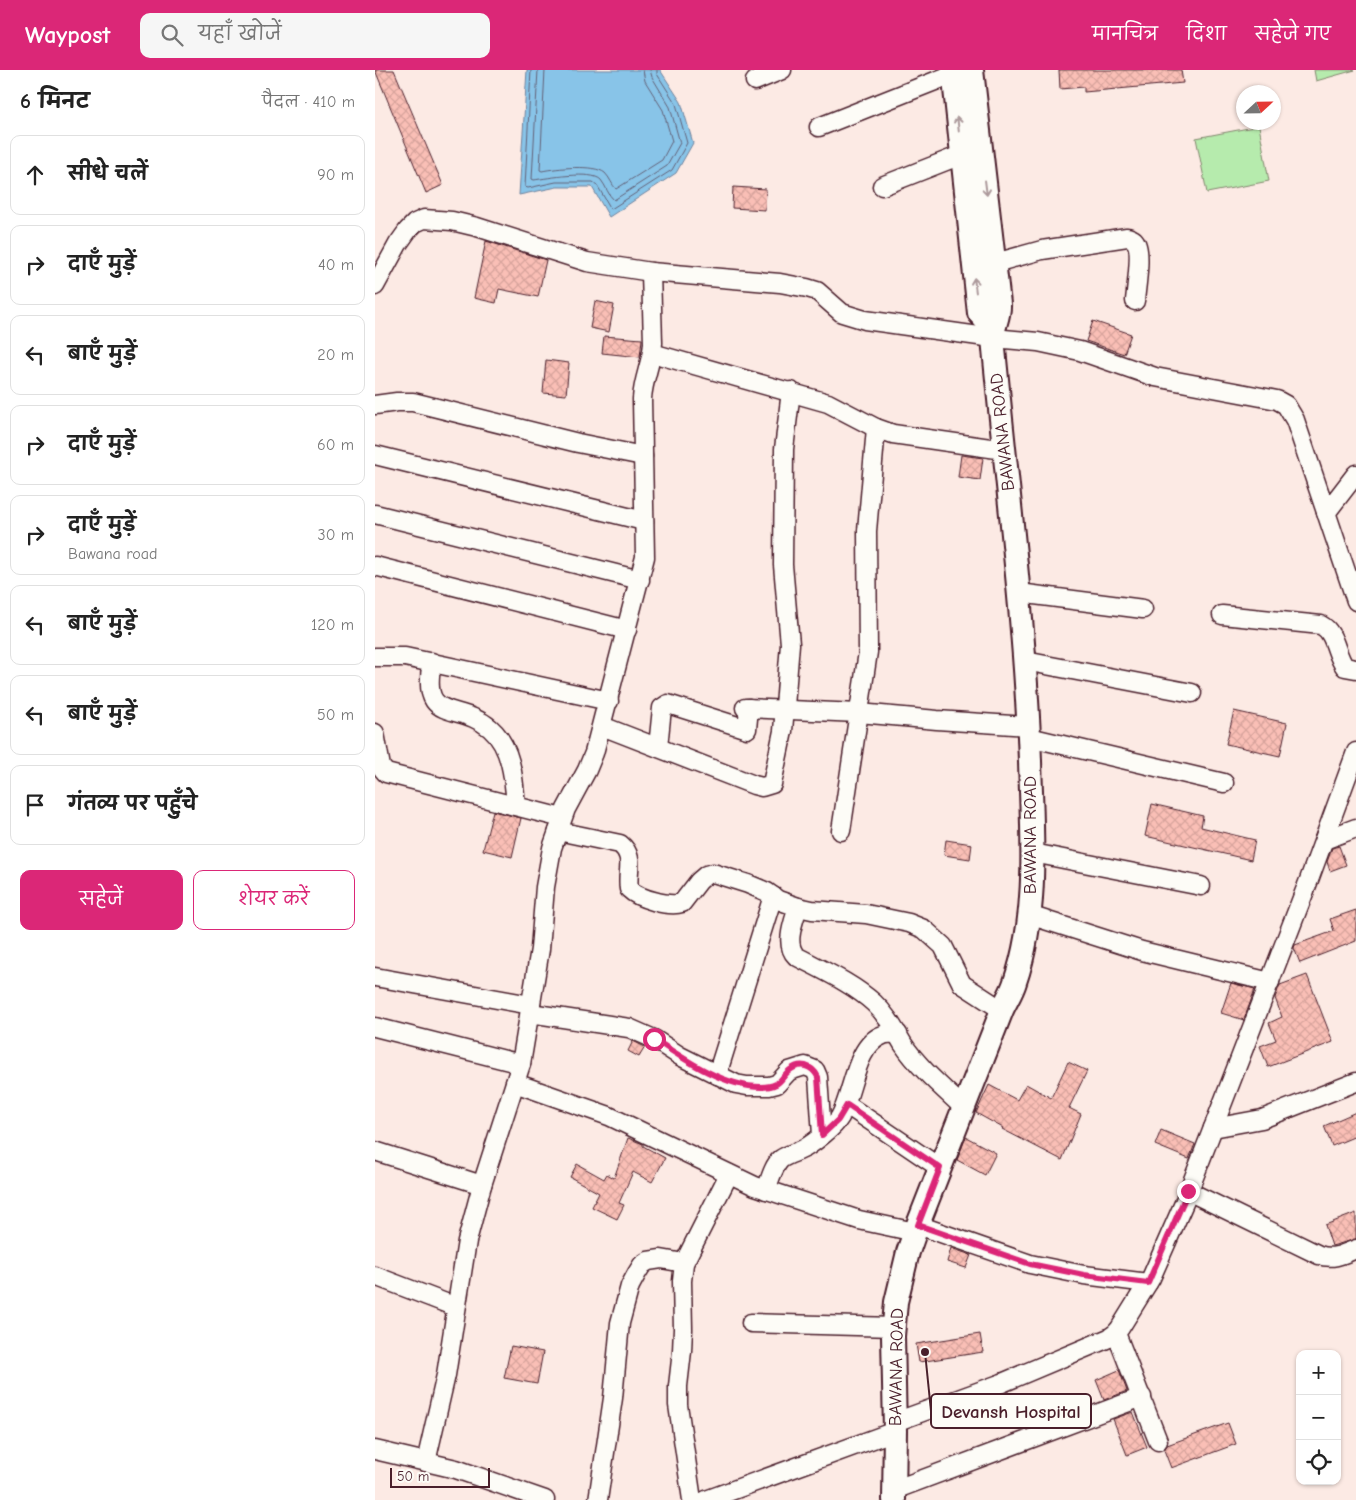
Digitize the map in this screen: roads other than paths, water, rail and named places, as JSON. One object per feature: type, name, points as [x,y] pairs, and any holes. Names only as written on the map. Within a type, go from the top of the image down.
[{"type":"main road","points":[[959,71],[961,155],[979,313],[993,334]]},
{"type":"main road","name":"BAWANA ROAD","points":[[894,1495],[894,1327],[898,1294],[916,1229],[1002,1010],[1015,983],[1027,938],[1033,866],[1025,661],[993,334],[1000,312],[995,263],[959,71]]},
{"type":"street","points":[[755,81],[782,70]]},
{"type":"street","points":[[819,127],[959,71]]},
{"type":"street","points":[[882,186],[961,155]]},
{"type":"street","points":[[375,286],[388,261],[408,230],[415,223],[424,219],[451,221],[477,227],[587,262],[651,272],[780,283],[807,288],[817,291],[842,313],[865,320],[993,334],[1038,342],[1080,351],[1155,377],[1281,402],[1285,404],[1295,420],[1356,601]]},
{"type":"street","points":[[995,263],[1041,250],[1127,237],[1133,239],[1139,253],[1135,300]]},
{"type":"street","points":[[426,1462],[446,1376],[467,1241],[482,1185],[521,1064],[540,949],[545,887],[552,848],[565,809],[587,770],[602,726],[645,556],[643,387],[653,353],[651,272]]},
{"type":"street","points":[[653,353],[828,402],[876,428],[893,434],[1003,450]]},
{"type":"street","points":[[602,726],[754,785],[762,787],[772,784],[783,731],[790,644],[783,565],[784,449],[791,391]]},
{"type":"street","points":[[375,405],[413,402],[578,443],[643,456]]},
{"type":"street","points":[[841,831],[869,642],[867,531],[876,428]]},
{"type":"street","points":[[375,455],[644,521]]},
{"type":"street","points":[[1326,513],[1356,474]]},
{"type":"street","points":[[375,514],[640,580]]},
{"type":"street","points":[[375,566],[627,630]]},
{"type":"street","points":[[1019,593],[1143,609]]},
{"type":"street","points":[[1222,615],[1321,625],[1330,633],[1340,661],[1345,667],[1356,669]]},
{"type":"street","points":[[375,657],[405,657],[432,662],[609,701]]},
{"type":"street","points":[[1025,661],[1191,693]]},
{"type":"street","points":[[432,662],[429,688],[434,702],[443,709],[480,721],[491,729],[505,749],[514,777],[516,806]]},
{"type":"street","points":[[658,747],[662,708],[668,704],[747,729],[747,708],[859,713],[1029,731],[1225,783]]},
{"type":"street","points":[[375,733],[381,767],[380,775],[516,806],[560,825],[620,844],[626,849],[629,856],[629,889],[639,897],[673,904],[683,903],[699,881],[706,875],[713,874],[748,884],[786,903],[812,910],[867,914],[909,923],[924,929],[943,946],[962,984],[1002,1010]]},
{"type":"street","points":[[706,1500],[1002,1384],[1116,1334],[1148,1283],[1188,1191],[1353,768],[1356,752]]},
{"type":"street","points":[[1324,840],[1356,828]]},
{"type":"street","points":[[1033,853],[1201,886]]},
{"type":"street","points":[[717,1075],[773,896]]},
{"type":"street","points":[[798,906],[791,937],[792,952],[855,989],[874,1003],[889,1019],[910,1053],[964,1108]]},
{"type":"street","points":[[1029,915],[1142,951],[1270,982]]},
{"type":"street","points":[[375,977],[629,1028],[654,1039],[680,1056],[736,1084],[769,1086],[777,1084],[789,1070],[796,1067],[811,1067],[815,1070],[818,1077],[822,1135]]},
{"type":"street","points":[[375,1027],[521,1064]]},
{"type":"street","points":[[766,1190],[775,1168],[781,1160],[805,1148],[838,1120],[847,1105],[856,1069],[863,1054],[876,1038],[885,1034],[898,1034]]},
{"type":"street","points":[[1213,1128],[1262,1119],[1356,1082]]},
{"type":"street","points":[[515,1083],[609,1116],[766,1190],[859,1220],[916,1229],[1030,1264],[1084,1275],[1148,1283]]},
{"type":"street","points":[[847,1105],[940,1168]]},
{"type":"street","points":[[375,1151],[482,1185]]},
{"type":"street","points":[[692,1500],[678,1405],[682,1351],[681,1281],[684,1264],[729,1174]]},
{"type":"street","points":[[1188,1191],[1319,1256],[1333,1257],[1356,1249]]},
{"type":"street","points":[[598,1500],[613,1398],[620,1323],[630,1286],[642,1265],[648,1261],[661,1259],[684,1264]]},
{"type":"street","points":[[375,1276],[456,1307]]},
{"type":"street","points":[[751,1323],[894,1327]]},
{"type":"street","points":[[1116,1334],[1158,1441]]},
{"type":"street","points":[[894,1495],[1142,1397]]},
{"type":"street","points":[[375,1450],[456,1469],[545,1500]]},
{"type":"water","points":[[527,70],[660,70],[681,102],[693,143],[676,173],[609,217],[592,187],[557,187],[519,195]]},
{"type":"place","name":"Devansh Hospital","points":[[925,1352]]}]
